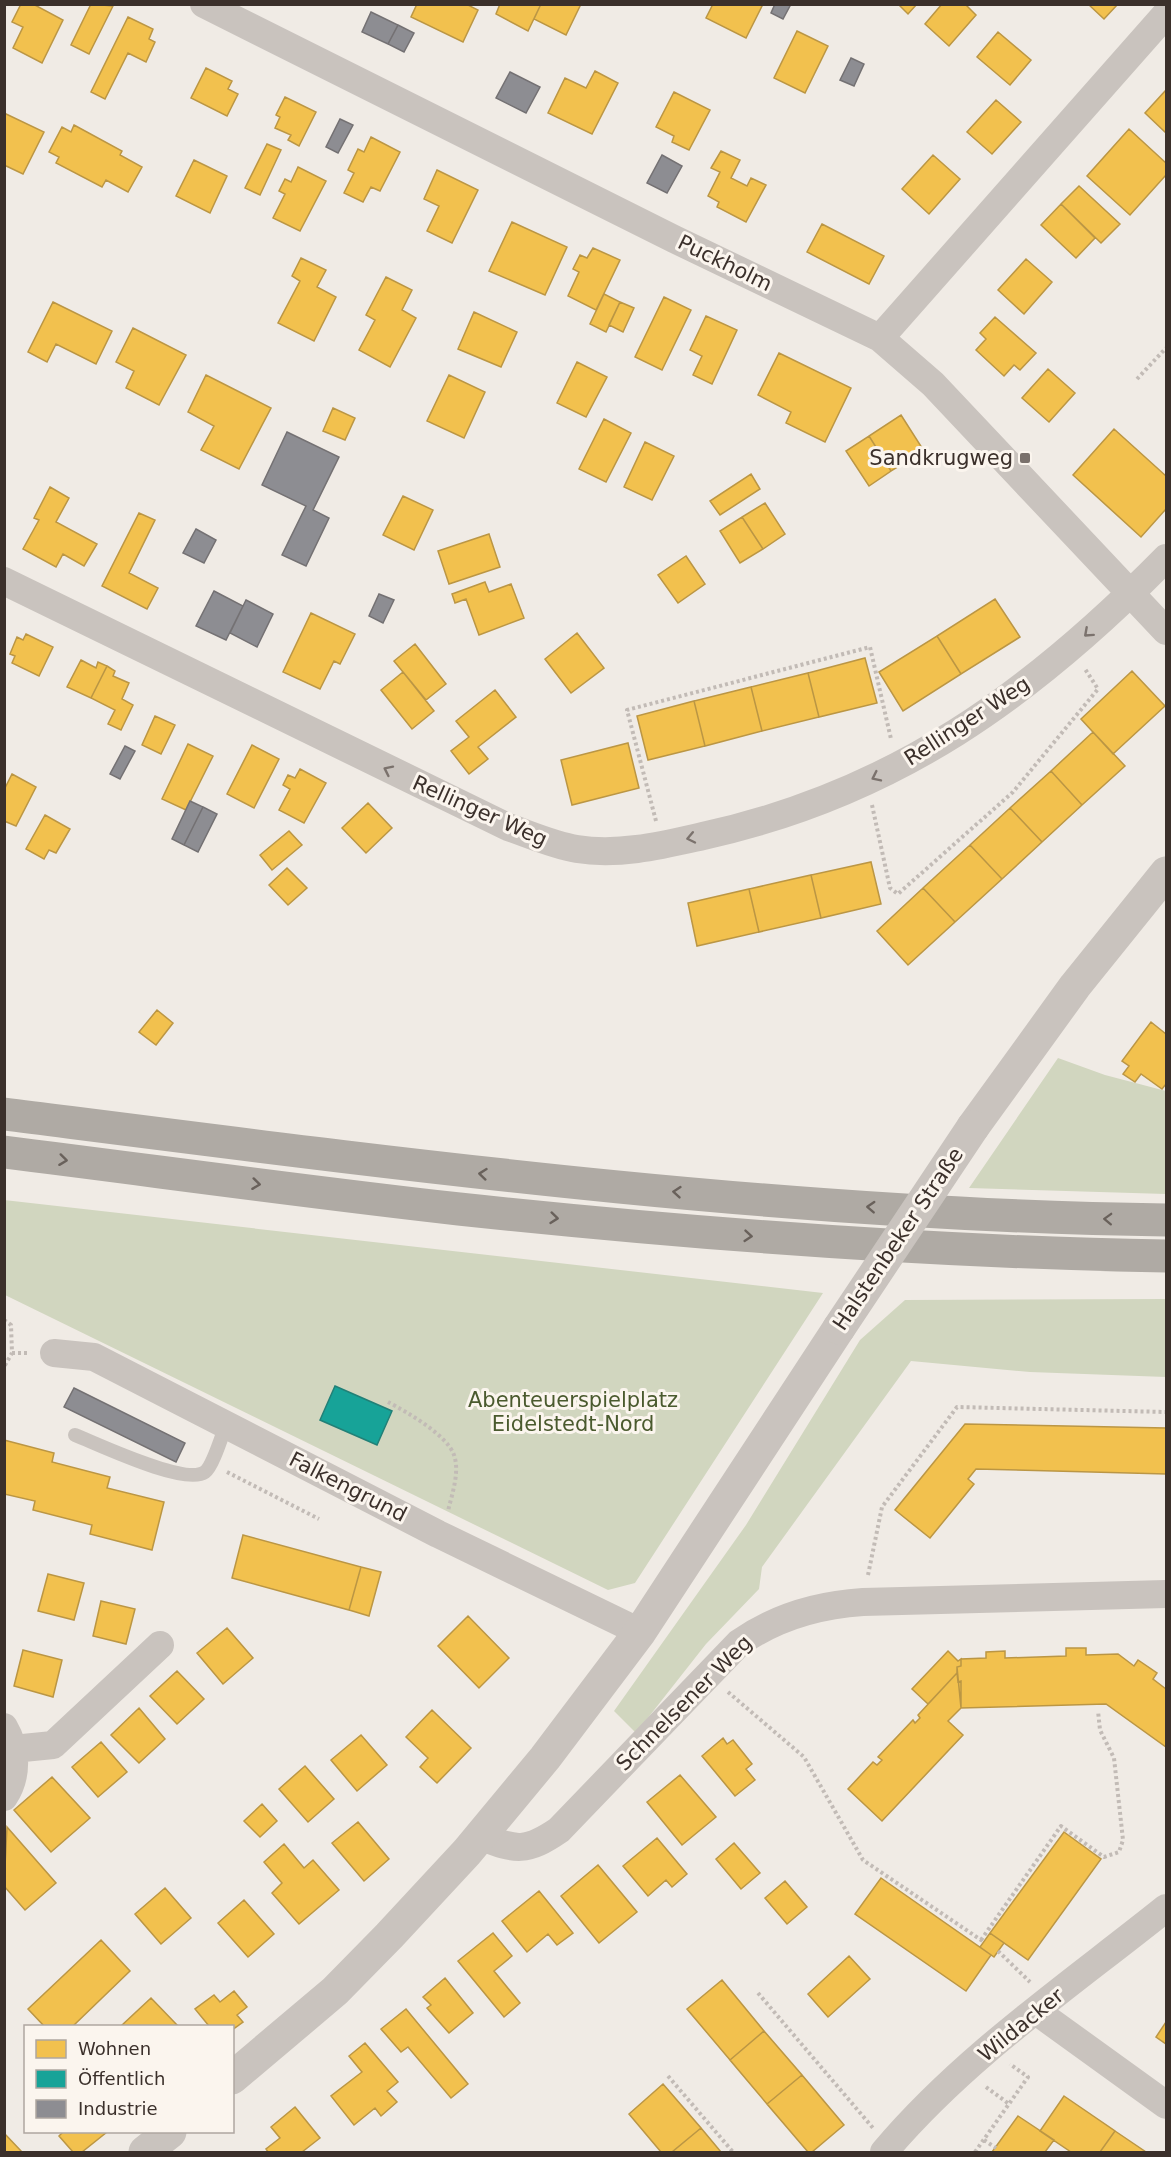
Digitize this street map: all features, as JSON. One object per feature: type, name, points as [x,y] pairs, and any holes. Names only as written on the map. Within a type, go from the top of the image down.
[{"type":"highway","points":[[4,1114],[449,1170],[651,1190],[843,1206],[1167,1220]]},
{"type":"highway","points":[[4,1152],[445,1207],[646,1227],[836,1242],[1167,1256]]},
{"type":"street","name":"Puckholm","points":[[204,4],[674,239],[880,338],[933,384],[1167,631]]},
{"type":"street","points":[[880,338],[1167,14]]},
{"type":"street","name":"Rellinger Weg","points":[[4,581],[508,827],[552,843],[579,849],[622,850],[663,845],[741,827],[867,781],[928,751],[995,708],[1072,648],[1167,558]]},
{"type":"street","name":"Halstenbeker Straße","points":[[644,1625],[973,1127],[1075,986],[1167,873]]},
{"type":"street","name":"Falkengrund","points":[[54,1353],[94,1357],[438,1534],[644,1625]]},
{"type":"street","name":"Schnelsener Weg","points":[[480,1836],[506,1847],[522,1849],[540,1843],[559,1830],[739,1643],[777,1621],[830,1604],[1167,1594]]},
{"type":"street","points":[[234,2076],[335,1991],[427,1897],[545,1758],[644,1625]]},
{"type":"street","points":[[4,1797],[14,1776],[9,1738],[52,1745],[160,1645]]},
{"type":"street","name":"Wildacker","points":[[882,2144],[983,2054],[1035,1998],[1167,1908]]},
{"type":"street","points":[[1035,1998],[1167,2105]]},
{"type":"street","points":[[145,2152],[169,2133]]},
{"type":"lane","points":[[75,1436],[180,1474],[205,1472],[226,1425]]},
{"type":"path","points":[[1137,379],[1167,348]]},
{"type":"path","points":[[663,845],[627,710],[870,647],[897,766]]},
{"type":"path","points":[[867,781],[890,888],[898,894],[1013,792],[1098,688],[1072,648]]},
{"type":"path","points":[[4,1320],[11,1326],[12,1353],[4,1367]]},
{"type":"path","points":[[388,1402],[432,1431],[448,1445],[454,1455],[454,1490],[438,1534]]},
{"type":"path","points":[[863,1602],[882,1507],[957,1407],[1167,1412]]},
{"type":"path","points":[[210,1464],[319,1519]]},
{"type":"path","points":[[707,1674],[804,1757],[863,1860],[983,1941],[1061,1826],[1104,1857],[1119,1852],[1123,1840],[1114,1758],[1100,1730],[1098,1711]]},
{"type":"path","points":[[998,1951],[1035,1998]]},
{"type":"path","points":[[758,1993],[882,2144]]},
{"type":"path","points":[[975,2152],[1028,2077],[1005,2059]]},
{"type":"path","points":[[668,2076],[734,2152]]},
{"type":"path","points":[[980,2083],[1009,2104]]},
{"type":"path","points":[[984,2140],[996,2148]]},
{"type":"green space","points":[[1058,1058],[1105,1075],[1166,1091],[1166,1194],[969,1188]]},
{"type":"green space","name":"Abenteuerspielplatz Eidelstedt-Nord","points":[[4,1200],[823,1293],[635,1583],[608,1590],[5,1295]]},
{"type":"green space","points":[[1166,1299],[1166,1377],[1030,1372],[911,1361],[762,1567],[759,1589],[706,1644],[636,1733],[614,1711],[746,1525],[860,1340],[905,1300]]},
{"type":"building: Wohnen","points":[[21,4],[33,4],[63,20],[42,63],[13,48],[23,27],[12,22]]},
{"type":"building: Wohnen","points":[[91,4],[113,6],[89,54],[71,45]]},
{"type":"building: Wohnen","points":[[417,4],[466,4],[478,10],[463,42],[411,17]]},
{"type":"building: Wohnen","points":[[500,4],[541,4],[528,31],[496,14]]},
{"type":"building: Wohnen","points":[[541,4],[581,4],[566,35],[534,19]]},
{"type":"building: Wohnen","points":[[713,4],[763,4],[746,38],[706,18]]},
{"type":"building: Wohnen","points":[[898,4],[917,4],[908,14]]},
{"type":"building: Wohnen","points":[[942,4],[965,4],[976,15],[949,46],[925,24]]},
{"type":"building: Wohnen","points":[[1088,4],[1118,4],[1104,19]]},
{"type":"building: Wohnen","points":[[128,17],[153,29],[149,39],[155,42],[146,62],[128,53],[105,99],[91,92]]},
{"type":"building: Wohnen","points":[[797,31],[828,46],[805,93],[774,78]]},
{"type":"building: Wohnen","points":[[998,32],[1031,60],[1010,85],[977,57]]},
{"type":"building: Wohnen","points":[[206,68],[232,81],[228,89],[238,94],[227,116],[191,98]]},
{"type":"building: Wohnen","points":[[595,71],[618,83],[592,134],[548,113],[565,78],[586,88]]},
{"type":"building: Wohnen","points":[[1166,90],[1166,133],[1145,113]]},
{"type":"building: Wohnen","points":[[674,92],[710,110],[689,150],[672,142],[674,136],[656,127]]},
{"type":"building: Wohnen","points":[[285,97],[316,112],[299,146],[288,140],[291,135],[275,128],[280,117],[276,115]]},
{"type":"building: Wohnen","points":[[996,100],[1021,122],[992,154],[967,132]]},
{"type":"building: Wohnen","points":[[4,113],[44,132],[23,174],[4,165]]},
{"type":"building: Wohnen","points":[[74,125],[122,151],[120,155],[142,167],[128,192],[106,180],[102,187],[56,163],[59,157],[49,152],[62,127],[71,132]]},
{"type":"building: Wohnen","points":[[1129,129],[1166,163],[1166,175],[1130,215],[1087,176]]},
{"type":"building: Wohnen","points":[[371,137],[400,152],[380,191],[371,187],[363,202],[344,193],[354,173],[348,170],[358,149],[364,152]]},
{"type":"building: Wohnen","points":[[267,144],[281,150],[260,195],[245,188]]},
{"type":"building: Wohnen","points":[[721,151],[740,160],[731,178],[747,186],[751,178],[766,185],[746,222],[717,207],[719,202],[708,196],[720,172],[711,168]]},
{"type":"building: Wohnen","points":[[933,155],[960,179],[929,214],[902,189]]},
{"type":"building: Wohnen","points":[[194,160],[227,176],[210,213],[176,196]]},
{"type":"building: Wohnen","points":[[298,167],[326,181],[300,231],[273,218],[285,194],[279,191],[285,179],[291,182]]},
{"type":"building: Wohnen","points":[[437,170],[478,190],[452,243],[427,231],[439,206],[424,199]]},
{"type":"building: Wohnen","points":[[1079,186],[1120,224],[1101,243],[1061,204]]},
{"type":"building: Wohnen","points":[[1061,204],[1095,238],[1076,258],[1041,225]]},
{"type":"building: Wohnen","points":[[512,222],[567,247],[545,295],[489,271]]},
{"type":"building: Wohnen","points":[[822,224],[884,256],[869,284],[807,252]]},
{"type":"building: Wohnen","points":[[593,248],[620,260],[596,310],[568,296],[579,272],[573,269],[580,255],[587,258]]},
{"type":"building: Wohnen","points":[[301,258],[326,270],[317,287],[336,297],[314,341],[278,323],[300,281],[292,276]]},
{"type":"building: Wohnen","points":[[1026,259],[1052,282],[1024,314],[998,290]]},
{"type":"building: Wohnen","points":[[386,277],[412,290],[402,310],[416,318],[390,367],[359,350],[375,320],[366,315]]},
{"type":"building: Wohnen","points":[[604,294],[620,302],[606,332],[590,324]]},
{"type":"building: Wohnen","points":[[664,297],[691,310],[662,370],[635,357]]},
{"type":"building: Wohnen","points":[[53,302],[112,331],[96,364],[56,344],[47,362],[28,352]]},
{"type":"building: Wohnen","points":[[620,302],[634,308],[623,332],[609,325]]},
{"type":"building: Wohnen","points":[[474,312],[517,332],[501,367],[458,349]]},
{"type":"building: Wohnen","points":[[706,316],[737,330],[712,384],[693,375],[702,356],[690,350]]},
{"type":"building: Wohnen","points":[[995,317],[1036,353],[1020,370],[1014,365],[1004,376],[976,350],[986,339],[980,333]]},
{"type":"building: Wohnen","points":[[133,328],[186,355],[159,405],[126,388],[134,371],[116,362]]},
{"type":"building: Wohnen","points":[[779,353],[851,388],[825,442],[786,423],[791,412],[758,395]]},
{"type":"building: Wohnen","points":[[577,362],[607,377],[586,417],[557,403]]},
{"type":"building: Wohnen","points":[[1048,369],[1075,393],[1049,422],[1022,398]]},
{"type":"building: Wohnen","points":[[206,375],[271,408],[239,469],[201,450],[214,426],[188,412]]},
{"type":"building: Wohnen","points":[[449,375],[485,392],[464,438],[427,421]]},
{"type":"building: Wohnen","points":[[333,408],[355,418],[345,440],[323,431]]},
{"type":"building: Wohnen","points":[[901,415],[924,451],[891,471],[869,436]]},
{"type":"building: Wohnen","points":[[604,419],[631,433],[606,482],[579,469]]},
{"type":"building: Wohnen","points":[[1114,429],[1166,476],[1166,509],[1141,537],[1073,475]]},
{"type":"building: Wohnen","points":[[869,436],[891,471],[869,486],[846,451]]},
{"type":"building: Wohnen","points":[[645,442],[674,456],[652,500],[624,487]]},
{"type":"building: Wohnen","points":[[751,474],[760,489],[720,515],[710,501]]},
{"type":"building: Wohnen","points":[[50,487],[69,498],[56,522],[97,544],[84,566],[63,554],[56,567],[23,549],[39,520],[34,518]]},
{"type":"building: Wohnen","points":[[403,496],[433,510],[414,550],[383,535]]},
{"type":"building: Wohnen","points":[[765,503],[785,534],[763,549],[742,517]]},
{"type":"building: Wohnen","points":[[139,513],[155,520],[129,573],[158,588],[147,609],[102,586]]},
{"type":"building: Wohnen","points":[[742,517],[763,549],[740,563],[720,531]]},
{"type":"building: Wohnen","points":[[489,534],[500,567],[449,584],[438,551]]},
{"type":"building: Wohnen","points":[[686,556],[705,584],[678,603],[658,575]]},
{"type":"building: Wohnen","points":[[485,582],[489,592],[511,584],[524,618],[479,635],[466,599],[455,603],[452,594]]},
{"type":"building: Wohnen","points":[[995,599],[1020,637],[961,674],[937,636]]},
{"type":"building: Wohnen","points":[[311,613],[355,634],[340,664],[334,661],[320,689],[283,672]]},
{"type":"building: Wohnen","points":[[577,633],[604,668],[571,693],[545,659]]},
{"type":"building: Wohnen","points":[[26,634],[53,647],[39,676],[12,663],[15,656],[10,654],[17,637],[23,640]]},
{"type":"building: Wohnen","points":[[937,636],[961,674],[903,711],[879,672]]},
{"type":"building: Wohnen","points":[[415,644],[446,684],[426,700],[394,661]]},
{"type":"building: Wohnen","points":[[865,658],[877,703],[819,717],[808,673]]},
{"type":"building: Wohnen","points":[[81,660],[96,668],[98,662],[107,666],[91,698],[67,687]]},
{"type":"building: Wohnen","points":[[107,666],[115,671],[113,676],[129,683],[122,699],[133,705],[121,730],[108,724],[115,710],[91,698]]},
{"type":"building: Wohnen","points":[[1132,671],[1165,706],[1113,754],[1081,719]]},
{"type":"building: Wohnen","points":[[403,672],[434,711],[412,729],[381,690]]},
{"type":"building: Wohnen","points":[[808,673],[819,717],[762,731],[751,687]]},
{"type":"building: Wohnen","points":[[751,687],[762,731],[705,746],[694,701]]},
{"type":"building: Wohnen","points":[[495,690],[516,717],[478,747],[488,759],[469,774],[451,751],[469,737],[456,721]]},
{"type":"building: Wohnen","points":[[694,701],[705,746],[648,760],[637,716]]},
{"type":"building: Wohnen","points":[[155,716],[175,725],[161,754],[142,745]]},
{"type":"building: Wohnen","points":[[1093,732],[1125,766],[1082,805],[1051,771]]},
{"type":"building: Wohnen","points":[[628,743],[639,788],[572,805],[561,760]]},
{"type":"building: Wohnen","points":[[188,744],[213,756],[186,810],[162,799]]},
{"type":"building: Wohnen","points":[[252,745],[279,759],[254,808],[227,794]]},
{"type":"building: Wohnen","points":[[300,769],[326,783],[304,823],[279,810],[290,789],[283,785],[288,775],[295,778]]},
{"type":"building: Wohnen","points":[[1051,771],[1082,805],[1042,842],[1010,808]]},
{"type":"building: Wohnen","points":[[12,774],[36,787],[16,826],[4,821],[4,790]]},
{"type":"building: Wohnen","points":[[368,803],[392,828],[366,853],[342,828]]},
{"type":"building: Wohnen","points":[[1010,808],[1042,842],[1002,879],[970,845]]},
{"type":"building: Wohnen","points":[[45,815],[70,829],[56,853],[49,850],[44,859],[26,849]]},
{"type":"building: Wohnen","points":[[289,831],[302,845],[272,870],[260,855]]},
{"type":"building: Wohnen","points":[[970,845],[1002,879],[955,922],[923,888]]},
{"type":"building: Wohnen","points":[[871,862],[881,904],[821,918],[811,875]]},
{"type":"building: Wohnen","points":[[287,868],[307,888],[288,905],[269,885]]},
{"type":"building: Wohnen","points":[[811,875],[821,918],[759,932],[749,889]]},
{"type":"building: Wohnen","points":[[923,888],[955,922],[908,965],[877,931]]},
{"type":"building: Wohnen","points":[[749,889],[759,932],[697,946],[688,903]]},
{"type":"building: Wohnen","points":[[157,1010],[173,1023],[156,1045],[139,1032]]},
{"type":"building: Wohnen","points":[[1151,1022],[1166,1034],[1166,1084],[1162,1089],[1141,1074],[1135,1082],[1123,1074],[1129,1066],[1122,1061]]},
{"type":"building: Wohnen","points":[[965,1424],[1166,1428],[1166,1474],[976,1469],[968,1479],[974,1484],[930,1538],[895,1510]]},
{"type":"building: Wohnen","points":[[4,1440],[54,1453],[52,1462],[110,1477],[107,1488],[164,1502],[152,1550],[90,1534],[92,1525],[33,1510],[35,1501],[4,1494]]},
{"type":"building: Wohnen","points":[[243,1535],[361,1567],[349,1610],[232,1578]]},
{"type":"building: Wohnen","points":[[361,1567],[381,1572],[369,1616],[349,1610]]},
{"type":"building: Wohnen","points":[[48,1574],[84,1583],[74,1620],[38,1611]]},
{"type":"building: Wohnen","points":[[101,1601],[135,1609],[126,1644],[93,1636]]},
{"type":"building: Wohnen","points":[[468,1616],[509,1658],[479,1688],[438,1646]]},
{"type":"building: Wohnen","points":[[227,1628],[253,1658],[223,1684],[197,1653]]},
{"type":"building: Wohnen","points":[[1066,1648],[1086,1648],[1086,1655],[1118,1654],[1134,1666],[1138,1660],[1157,1673],[1153,1679],[1166,1689],[1166,1747],[1106,1704],[961,1708],[957,1667],[961,1666],[961,1659],[986,1658],[986,1652],[1005,1651],[1005,1658],[1066,1656]]},
{"type":"building: Wohnen","points":[[23,1650],[62,1660],[53,1697],[14,1686]]},
{"type":"building: Wohnen","points":[[948,1651],[958,1661],[961,1659],[961,1666],[957,1667],[957,1673],[928,1704],[912,1689]]},
{"type":"building: Wohnen","points":[[177,1671],[204,1699],[177,1724],[150,1696]]},
{"type":"building: Wohnen","points":[[957,1673],[958,1682],[961,1681],[961,1708],[948,1721],[963,1735],[882,1821],[848,1789],[873,1762],[877,1765],[882,1760],[878,1757],[913,1720],[915,1723],[920,1718],[918,1715]]},
{"type":"building: Wohnen","points":[[139,1708],[165,1739],[139,1763],[111,1735]]},
{"type":"building: Wohnen","points":[[432,1710],[471,1748],[437,1783],[420,1767],[428,1758],[406,1737]]},
{"type":"building: Wohnen","points":[[361,1735],[387,1765],[357,1791],[331,1760]]},
{"type":"building: Wohnen","points":[[723,1738],[727,1744],[733,1740],[752,1764],[746,1769],[755,1780],[735,1796],[702,1756]]},
{"type":"building: Wohnen","points":[[101,1742],[127,1772],[98,1797],[72,1767]]},
{"type":"building: Wohnen","points":[[305,1766],[334,1799],[308,1822],[279,1789]]},
{"type":"building: Wohnen","points":[[680,1775],[716,1817],[682,1845],[647,1802]]},
{"type":"building: Wohnen","points":[[52,1777],[90,1818],[51,1852],[14,1810]]},
{"type":"building: Wohnen","points":[[262,1804],[277,1821],[260,1837],[244,1821]]},
{"type":"building: Wohnen","points":[[358,1822],[389,1859],[364,1881],[332,1843]]},
{"type":"building: Wohnen","points":[[7,1827],[56,1883],[25,1910],[4,1886]]},
{"type":"building: Wohnen","points":[[1064,1832],[1101,1859],[1028,1960],[990,1933]]},
{"type":"building: Wohnen","points":[[657,1838],[687,1874],[672,1887],[666,1880],[648,1896],[623,1866]]},
{"type":"building: Wohnen","points":[[734,1843],[760,1873],[741,1889],[716,1859]]},
{"type":"building: Wohnen","points":[[284,1844],[304,1868],[313,1860],[339,1890],[299,1924],[272,1893],[282,1883],[264,1862]]},
{"type":"building: Wohnen","points":[[598,1865],[637,1912],[599,1943],[561,1896]]},
{"type":"building: Wohnen","points":[[881,1878],[991,1955],[966,1991],[855,1914]]},
{"type":"building: Wohnen","points":[[785,1881],[807,1907],[787,1924],[765,1898]]},
{"type":"building: Wohnen","points":[[165,1888],[191,1918],[161,1944],[135,1914]]},
{"type":"building: Wohnen","points":[[539,1891],[573,1933],[557,1945],[548,1934],[527,1952],[502,1921]]},
{"type":"building: Wohnen","points":[[244,1900],[274,1934],[248,1957],[218,1923]]},
{"type":"building: Wohnen","points":[[493,1933],[512,1956],[494,1971],[520,2003],[504,2017],[458,1961]]},
{"type":"building: Wohnen","points":[[990,1933],[1004,1943],[994,1957],[980,1947]]},
{"type":"building: Wohnen","points":[[101,1940],[130,1971],[74,2025],[43,2025],[28,2009]]},
{"type":"building: Wohnen","points":[[849,1956],[870,1979],[828,2017],[808,1994]]},
{"type":"building: Wohnen","points":[[445,1978],[473,2013],[449,2033],[427,2008],[431,2005],[423,1997]]},
{"type":"building: Wohnen","points":[[722,1980],[764,2031],[730,2060],[687,2009]]},
{"type":"building: Wohnen","points":[[234,1991],[247,2007],[237,2015],[243,2022],[234,2029],[234,2025],[208,2025],[195,2009],[214,1995],[220,2002]]},
{"type":"building: Wohnen","points":[[151,1998],[177,2025],[122,2025]]},
{"type":"building: Wohnen","points":[[406,2009],[468,2084],[451,2098],[408,2047],[401,2052],[381,2029]]},
{"type":"building: Wohnen","points":[[1166,2022],[1166,2044],[1156,2037]]},
{"type":"building: Wohnen","points":[[764,2031],[802,2075],[767,2104],[730,2060]]},
{"type":"building: Wohnen","points":[[365,2043],[398,2082],[387,2091],[397,2102],[381,2116],[375,2108],[354,2125],[331,2096],[362,2072],[349,2056]]},
{"type":"building: Wohnen","points":[[802,2075],[844,2125],[812,2152],[808,2152],[767,2104]]},
{"type":"building: Wohnen","points":[[663,2084],[701,2128],[672,2152],[661,2152],[629,2114]]},
{"type":"building: Wohnen","points":[[1064,2096],[1115,2131],[1100,2152],[1071,2152],[1040,2131]]},
{"type":"building: Wohnen","points":[[295,2107],[320,2138],[302,2152],[268,2152],[266,2149],[280,2138],[271,2127]]},
{"type":"building: Wohnen","points":[[1018,2116],[1054,2140],[1045,2152],[992,2152]]},
{"type":"building: Wohnen","points":[[701,2128],[721,2152],[672,2152]]},
{"type":"building: Wohnen","points":[[1115,2131],[1146,2152],[1100,2152]]},
{"type":"building: Wohnen","points":[[4,2133],[22,2152],[4,2152]]},
{"type":"building: Wohnen","points":[[62,2133],[106,2133],[82,2152],[73,2152],[59,2136]]},
{"type":"building: Öffentlich","points":[[335,1386],[392,1411],[377,1445],[320,1420]]},
{"type":"building: Industrie","points":[[775,4],[791,4],[783,19],[771,13]]},
{"type":"building: Industrie","points":[[371,12],[398,25],[388,44],[362,32]]},
{"type":"building: Industrie","points":[[398,25],[414,33],[404,52],[388,44]]},
{"type":"building: Industrie","points":[[851,58],[864,64],[854,86],[840,80]]},
{"type":"building: Industrie","points":[[510,72],[540,87],[526,113],[496,98]]},
{"type":"building: Industrie","points":[[340,119],[353,125],[338,153],[326,147]]},
{"type":"building: Industrie","points":[[662,155],[682,166],[667,193],[647,183]]},
{"type":"building: Industrie","points":[[287,432],[339,457],[313,510],[329,518],[306,566],[282,555],[306,506],[262,485]]},
{"type":"building: Industrie","points":[[196,529],[216,540],[204,563],[183,553]]},
{"type":"building: Industrie","points":[[214,591],[243,606],[226,640],[196,626]]},
{"type":"building: Industrie","points":[[379,594],[394,600],[383,623],[369,616]]},
{"type":"building: Industrie","points":[[246,600],[273,614],[257,647],[230,633]]},
{"type":"building: Industrie","points":[[125,746],[135,751],[120,779],[110,774]]},
{"type":"building: Industrie","points":[[190,801],[203,807],[184,845],[172,839]]},
{"type":"building: Industrie","points":[[203,807],[217,814],[198,852],[184,845]]},
{"type":"building: Industrie","points":[[74,1388],[185,1443],[176,1462],[64,1407]]},
{"type":"place","name":"Sandkrugweg","points":[[1025,458]]}]
